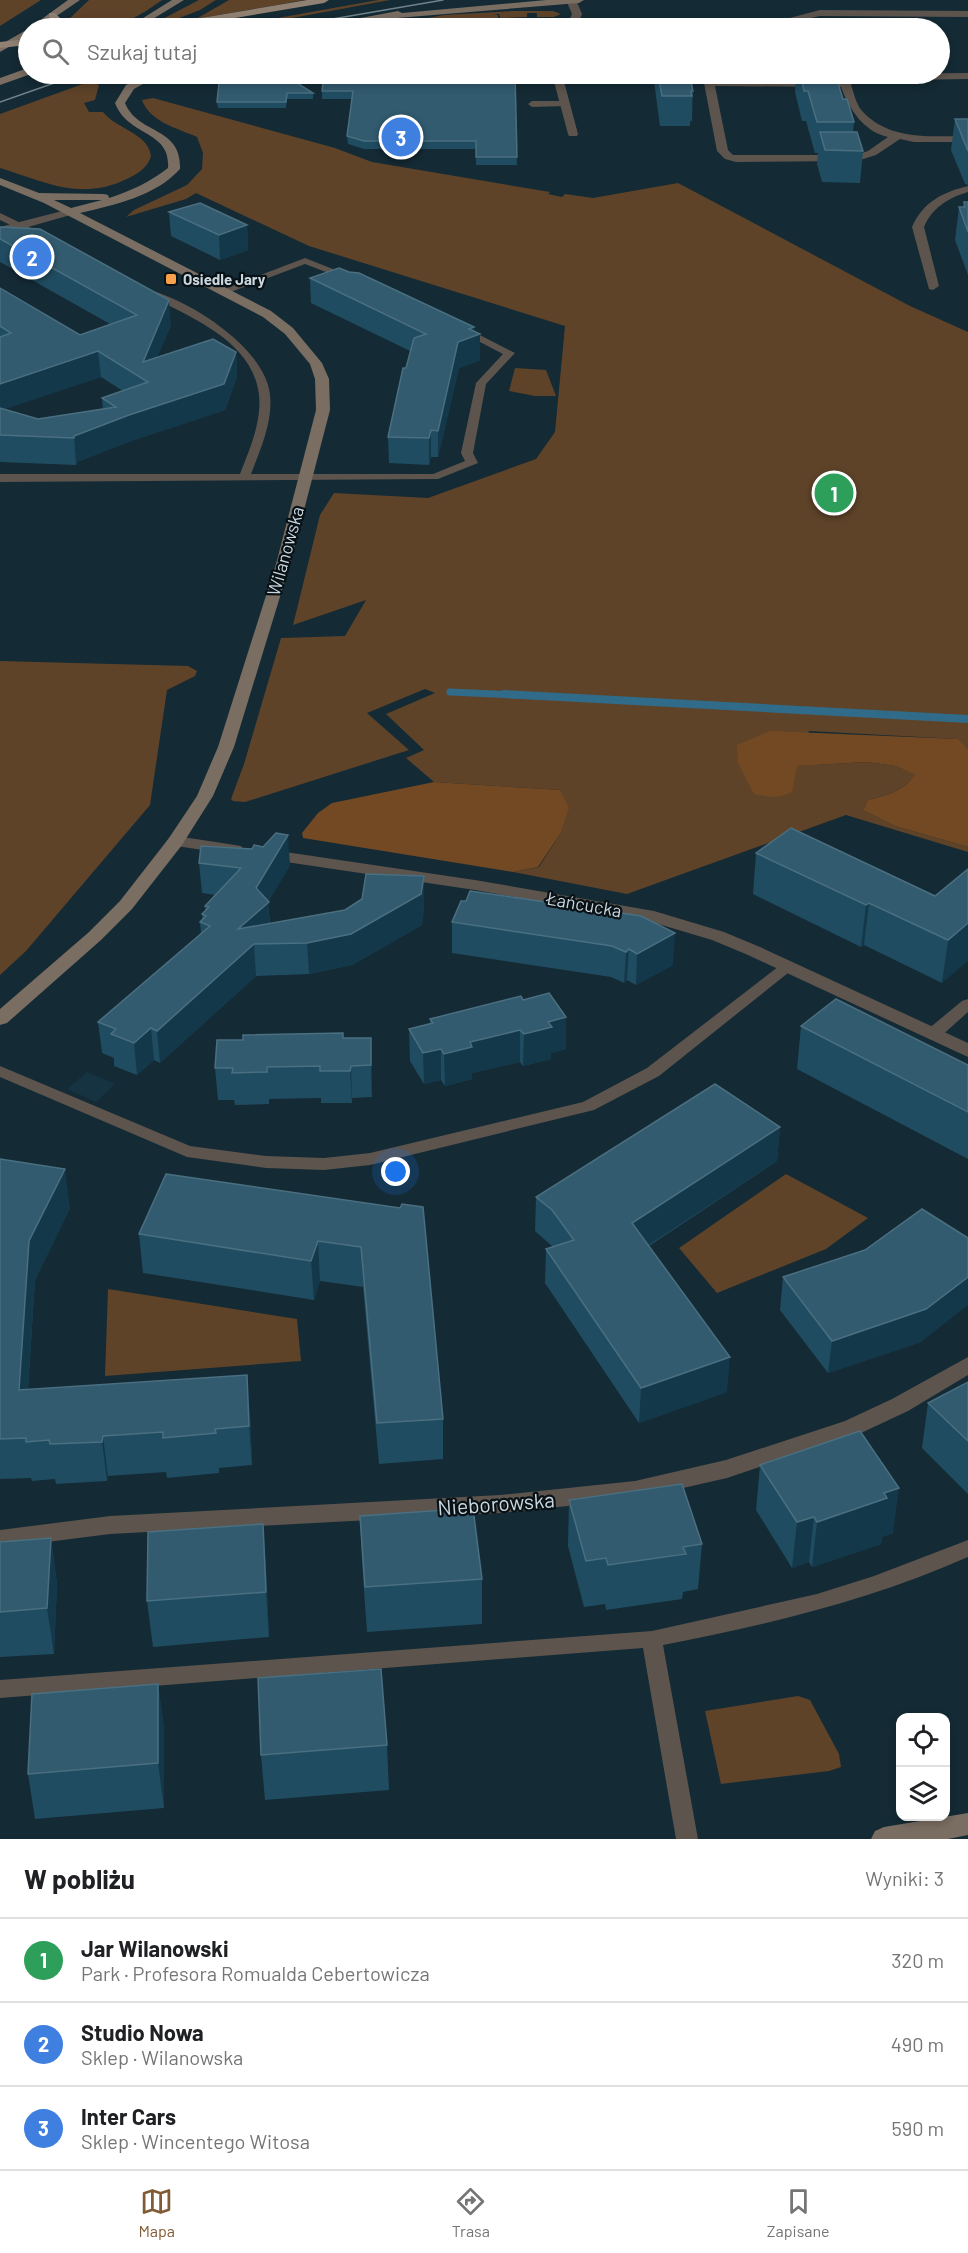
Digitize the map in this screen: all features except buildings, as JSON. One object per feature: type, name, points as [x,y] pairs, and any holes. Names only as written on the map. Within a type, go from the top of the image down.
[{"type":"main road","points":[[219,18],[324,0]]},
{"type":"main road","points":[[52,15],[55,18]]},
{"type":"main road","points":[[3,46],[18,44]]},
{"type":"street","points":[[48,18],[75,0]]},
{"type":"street","points":[[149,18],[179,0]]},
{"type":"street","points":[[381,18],[423,8],[492,0]]},
{"type":"street","points":[[571,0],[577,14],[576,18]]},
{"type":"street","points":[[387,17],[579,0]]},
{"type":"street","points":[[798,18],[820,13],[968,14]]},
{"type":"street","points":[[3,46],[18,38]]},
{"type":"street","points":[[0,82],[18,75]]},
{"type":"street","points":[[950,76],[968,76]]},
{"type":"street","points":[[0,231],[120,198],[151,186],[174,169],[174,153],[168,141],[132,121],[121,110],[120,103],[130,87],[136,84]]},
{"type":"street","points":[[558,84],[573,134]]},
{"type":"street","points":[[709,84],[723,152],[736,159],[857,158],[897,137]]},
{"type":"street","points":[[845,84],[858,113],[884,133],[897,137],[968,139]]},
{"type":"street","name":"Wilanowska","points":[[0,181],[70,212],[267,314],[289,331],[316,363],[322,379],[323,410],[283,564],[226,747],[205,796],[176,841],[126,905],[95,936],[0,1019]]},
{"type":"street","points":[[933,286],[918,227],[920,221],[930,207],[945,197],[968,189]]},
{"type":"street","points":[[36,196],[120,198]]},
{"type":"street","name":"Łańcucka","points":[[176,841],[475,885],[648,915],[718,936],[788,966],[968,1052]]},
{"type":"street","name":"Nieborowska","points":[[0,1539],[110,1525],[500,1504],[635,1490],[727,1469],[853,1427],[900,1405],[968,1365]]},
{"type":"street","points":[[884,1839],[968,1824]]},
{"type":"lane","points":[[532,104],[563,104]]},
{"type":"lane","points":[[0,216],[36,234]]},
{"type":"lane","points":[[224,291],[305,261],[364,285]]},
{"type":"lane","points":[[138,285],[207,322],[238,345],[251,359],[261,376],[264,411],[244,478]]},
{"type":"lane","points":[[0,478],[434,477],[472,464],[467,453],[481,383],[510,353],[448,323]]},
{"type":"lane","points":[[0,1071],[187,1151],[266,1162],[324,1164],[370,1159],[503,1129],[588,1106],[654,1072],[788,966]]},
{"type":"lane","points":[[933,1034],[968,1004]]},
{"type":"lane","points":[[0,1689],[652,1639],[767,1617],[823,1602],[892,1579],[968,1548]]},
{"type":"lane","points":[[652,1639],[687,1839]]},
{"type":"shaded area","points":[[0,0],[41,0],[0,26]]},
{"type":"shaded area","points":[[89,0],[162,0],[133,18],[70,18]]},
{"type":"shaded area","points":[[199,0],[216,0],[200,10],[179,18],[164,18]]},
{"type":"shaded area","points":[[229,0],[305,0],[202,18],[198,18]]},
{"type":"shaded area","points":[[378,0],[390,0],[292,18],[278,18]]},
{"type":"shaded area","points":[[513,11],[553,11],[561,14],[554,17],[537,17],[537,13],[527,13],[527,17],[500,18],[499,14],[494,14],[498,15],[498,18],[428,18]]},
{"type":"shaded area","points":[[83,84],[97,84],[99,85],[95,100],[84,103],[89,112],[103,112],[138,136],[149,148],[151,156],[143,169],[112,185],[95,189],[79,189],[48,184],[0,168],[0,114]]},
{"type":"shaded area","points":[[153,98],[335,148],[372,162],[550,192],[548,194],[562,197],[565,194],[593,198],[678,183],[910,306],[968,332],[968,749],[957,739],[809,731],[796,766],[866,762],[896,766],[916,775],[900,789],[868,800],[863,810],[895,826],[968,847],[968,852],[846,815],[627,894],[513,872],[539,867],[560,834],[560,790],[434,782],[406,758],[424,750],[386,714],[435,693],[425,689],[367,713],[409,750],[245,802],[233,801],[231,799],[244,764],[281,638],[345,636],[366,600],[293,625],[320,515],[334,493],[428,498],[536,459],[555,432],[565,326],[309,246],[196,193],[186,199],[126,217],[134,210],[187,185],[202,169],[203,153],[197,137],[151,114],[142,100]]},
{"type":"shaded area","points":[[515,368],[546,370],[556,396],[535,396],[509,391]]},
{"type":"shaded area","points":[[0,661],[188,666],[197,671],[195,676],[167,690],[150,805],[26,951],[0,975]]},
{"type":"shaded area","points":[[770,731],[958,739],[968,749],[968,847],[895,826],[863,810],[868,800],[900,789],[915,775],[896,766],[866,762],[797,766],[792,792],[773,797],[754,794],[738,763],[737,745]]},
{"type":"shaded area","points":[[434,782],[560,790],[569,808],[560,834],[538,867],[513,872],[303,838],[302,833],[318,813],[332,803]]},
{"type":"shaded area","points":[[87,1072],[115,1084],[96,1102],[67,1089]]},
{"type":"shaded area","points":[[786,1174],[868,1218],[826,1249],[717,1293],[679,1248]]},
{"type":"shaded area","points":[[108,1289],[297,1319],[301,1361],[105,1376]]},
{"type":"shaded area","points":[[798,1696],[810,1700],[839,1754],[841,1767],[829,1771],[721,1784],[705,1711]]},
{"type":"waterway","points":[[450,692],[537,696]]},
{"type":"waterway","points":[[504,694],[968,719]]},
{"type":"tram line","points":[[338,18],[443,0]]},
{"type":"tram line","points":[[0,102],[51,84]]},
{"type":"place","name":"Inter Cars","points":[[401,137]]},
{"type":"place","name":"Studio Nowa","points":[[32,257]]},
{"type":"place","name":"Osiedle Jary","points":[[171,279]]},
{"type":"place","name":"Jar Wilanowski","points":[[834,493]]}]
